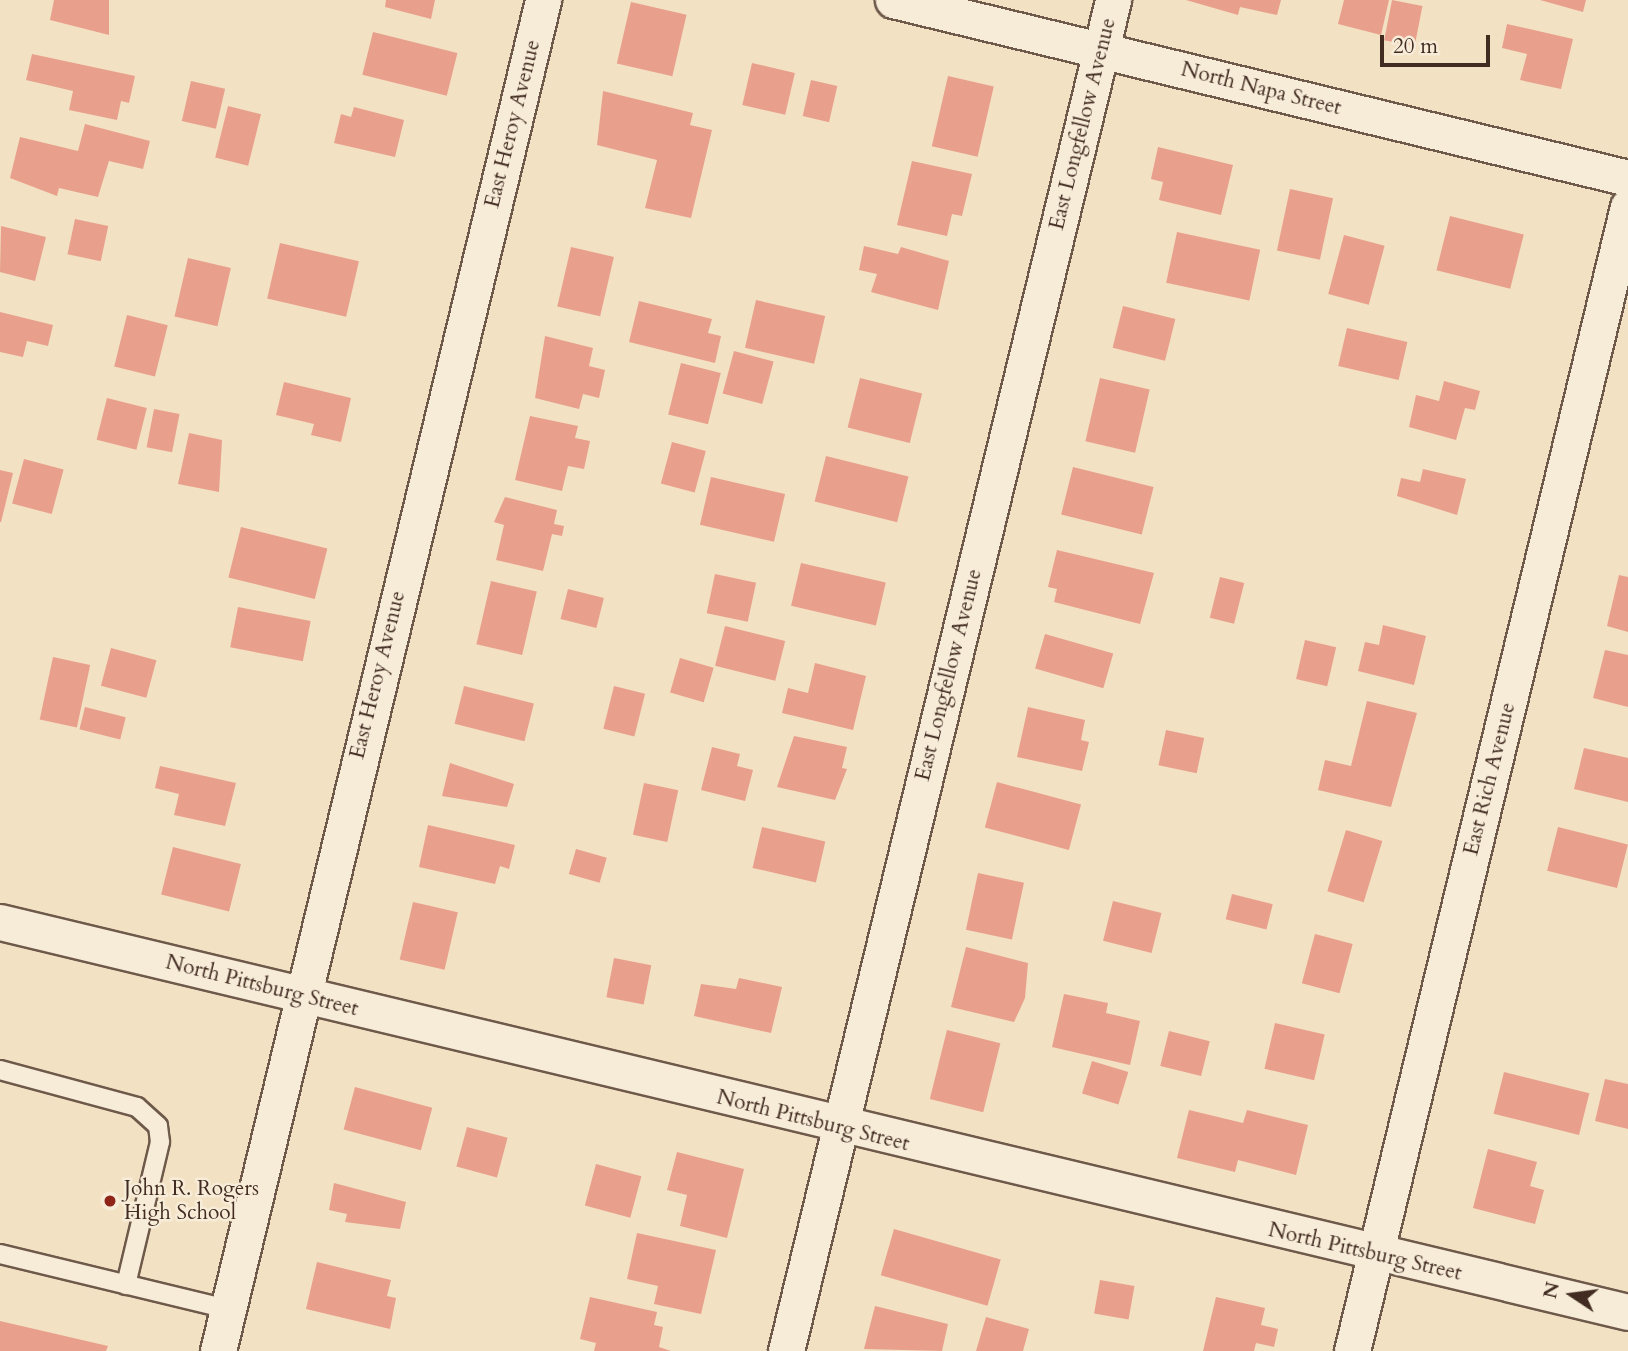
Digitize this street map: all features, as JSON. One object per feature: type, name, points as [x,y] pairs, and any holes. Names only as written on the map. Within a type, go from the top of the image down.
[{"type":"street","name":"East Heroy Avenue","points":[[218,1351],[300,996],[543,0]]},
{"type":"street","name":"North Napa Street","points":[[893,0],[1628,178]]},
{"type":"street","name":"East Longfellow Avenue","points":[[786,1351],[1113,0]]},
{"type":"street","name":"East Rich Avenue","points":[[1353,1351],[1628,207]]},
{"type":"street","name":"North Pittsburg Street","points":[[0,922],[839,1127],[1375,1255],[1628,1312]]},
{"type":"lane","points":[[0,1070],[137,1107],[158,1126],[160,1142],[126,1285]]},
{"type":"lane","points":[[0,1254],[227,1309]]},
{"type":"building","points":[[54,0],[109,0],[109,35],[50,20]]},
{"type":"building","points":[[386,0],[435,0],[431,19],[385,7]]},
{"type":"building","points":[[1186,0],[1281,0],[1277,15],[1240,7],[1238,15]]},
{"type":"building","points":[[1344,0],[1389,0],[1381,35],[1338,24]]},
{"type":"building","points":[[1392,0],[1422,6],[1415,46],[1384,40]]},
{"type":"building","points":[[1540,0],[1586,0],[1583,12]]},
{"type":"building","points":[[631,2],[687,15],[672,76],[617,63]]},
{"type":"building","points":[[1507,24],[1573,39],[1561,89],[1520,80],[1527,54],[1502,48]]},
{"type":"building","points":[[373,32],[457,53],[447,96],[362,75]]},
{"type":"building","points":[[32,54],[135,76],[129,103],[121,101],[117,120],[69,110],[73,91],[26,80]]},
{"type":"building","points":[[752,63],[795,73],[785,115],[742,105]]},
{"type":"building","points":[[948,76],[994,87],[978,157],[932,146]]},
{"type":"building","points":[[811,80],[837,86],[829,122],[803,116]]},
{"type":"building","points":[[191,81],[225,89],[216,129],[182,121]]},
{"type":"building","points":[[603,91],[693,113],[690,125],[712,130],[691,218],[645,208],[657,160],[597,145]]},
{"type":"building","points":[[228,106],[261,114],[248,166],[215,157]]},
{"type":"building","points":[[354,107],[404,120],[395,157],[334,143],[341,114],[351,117]]},
{"type":"building","points":[[85,124],[150,141],[143,169],[109,161],[98,197],[59,188],[57,196],[10,178],[20,137],[78,151]]},
{"type":"building","points":[[1158,147],[1233,165],[1221,215],[1159,200],[1163,182],[1151,179]]},
{"type":"building","points":[[912,161],[972,174],[962,216],[952,214],[947,236],[897,225]]},
{"type":"building","points":[[1290,189],[1333,198],[1320,260],[1277,251]]},
{"type":"building","points":[[1450,216],[1524,234],[1510,289],[1436,270]]},
{"type":"building","points":[[75,219],[108,226],[101,261],[68,254]]},
{"type":"building","points":[[1,226],[46,237],[35,281],[0,272]]},
{"type":"building","points":[[1177,232],[1260,250],[1249,301],[1166,283]]},
{"type":"building","points":[[1344,235],[1385,246],[1369,305],[1328,294]]},
{"type":"building","points":[[280,243],[359,261],[346,317],[267,299]]},
{"type":"building","points":[[864,246],[898,254],[901,247],[949,261],[938,310],[871,292],[877,274],[859,270]]},
{"type":"building","points":[[571,247],[614,257],[600,316],[557,306]]},
{"type":"building","points":[[188,258],[231,268],[217,326],[175,316]]},
{"type":"building","points":[[756,300],[825,316],[814,364],[745,348]]},
{"type":"building","points":[[639,301],[712,319],[708,333],[721,336],[715,363],[629,342]]},
{"type":"building","points":[[1123,306],[1175,319],[1165,361],[1113,348]]},
{"type":"building","points":[[0,312],[53,325],[48,346],[27,341],[23,357],[0,352]]},
{"type":"building","points":[[127,315],[168,325],[155,377],[114,366]]},
{"type":"building","points":[[1347,328],[1407,342],[1399,380],[1338,366]]},
{"type":"building","points":[[545,336],[593,348],[589,366],[605,370],[599,398],[583,394],[579,409],[535,398]]},
{"type":"building","points":[[734,351],[774,362],[762,404],[723,394]]},
{"type":"building","points":[[681,363],[721,373],[708,424],[668,414]]},
{"type":"building","points":[[860,378],[922,393],[910,443],[848,427]]},
{"type":"building","points":[[1100,378],[1150,389],[1135,453],[1085,441]]},
{"type":"building","points":[[1444,381],[1480,391],[1475,410],[1465,408],[1456,440],[1409,427],[1416,395],[1439,401]]},
{"type":"building","points":[[284,382],[351,398],[341,442],[311,435],[314,424],[276,415]]},
{"type":"building","points":[[107,398],[147,408],[136,450],[97,440]]},
{"type":"building","points":[[154,409],[180,414],[172,452],[147,447]]},
{"type":"building","points":[[530,416],[578,426],[575,438],[590,441],[584,469],[568,466],[562,491],[515,480]]},
{"type":"building","points":[[189,433],[222,440],[219,492],[178,484]]},
{"type":"building","points":[[672,442],[706,451],[695,493],[661,484]]},
{"type":"building","points":[[826,456],[908,477],[897,522],[815,502]]},
{"type":"building","points":[[24,459],[64,470],[52,514],[12,503]]},
{"type":"building","points":[[1073,467],[1154,487],[1142,535],[1061,515]]},
{"type":"building","points":[[1423,469],[1466,479],[1457,515],[1397,496],[1401,478],[1420,482]]},
{"type":"building","points":[[0,470],[13,473],[1,522],[0,522]]},
{"type":"building","points":[[711,477],[785,494],[774,542],[700,525]]},
{"type":"building","points":[[505,497],[557,510],[554,524],[564,526],[562,536],[552,534],[543,571],[496,560],[504,525],[494,522]]},
{"type":"building","points":[[241,527],[327,549],[315,599],[228,577]]},
{"type":"building","points":[[1057,550],[1154,573],[1140,624],[1054,602],[1057,589],[1048,587]]},
{"type":"building","points":[[801,563],[886,583],[876,625],[791,606]]},
{"type":"building","points":[[715,574],[756,583],[748,622],[707,613]]},
{"type":"building","points":[[1619,575],[1628,577],[1628,632],[1607,626]]},
{"type":"building","points":[[1220,577],[1244,583],[1234,624],[1210,618]]},
{"type":"building","points":[[491,581],[537,592],[522,655],[476,644]]},
{"type":"building","points":[[568,589],[604,598],[596,628],[561,619]]},
{"type":"building","points":[[238,607],[311,621],[303,661],[230,647]]},
{"type":"building","points":[[1383,625],[1426,636],[1414,685],[1358,671],[1365,642],[1379,645]]},
{"type":"building","points":[[725,626],[785,641],[775,681],[715,666]]},
{"type":"building","points":[[1045,634],[1113,654],[1103,688],[1035,669]]},
{"type":"building","points":[[1305,640],[1336,647],[1327,686],[1296,679]]},
{"type":"building","points":[[111,648],[156,660],[146,698],[101,686]]},
{"type":"building","points":[[1605,650],[1628,655],[1628,707],[1593,698]]},
{"type":"building","points":[[53,657],[90,665],[77,728],[40,720]]},
{"type":"building","points":[[680,658],[714,668],[704,702],[670,693]]},
{"type":"building","points":[[815,663],[866,676],[853,730],[782,713],[788,688],[808,693]]},
{"type":"building","points":[[464,686],[534,703],[524,741],[455,724]]},
{"type":"building","points":[[614,686],[645,694],[634,736],[603,729]]},
{"type":"building","points":[[1367,701],[1417,713],[1391,807],[1318,790],[1325,760],[1351,766]]},
{"type":"building","points":[[85,707],[126,717],[120,739],[79,729]]},
{"type":"building","points":[[1028,707],[1085,720],[1081,740],[1089,742],[1082,771],[1017,757]]},
{"type":"building","points":[[1166,730],[1204,738],[1197,773],[1159,765]]},
{"type":"building","points":[[794,736],[847,747],[842,768],[847,769],[835,800],[777,787]]},
{"type":"building","points":[[712,747],[740,754],[737,766],[753,770],[745,801],[701,790]]},
{"type":"building","points":[[1584,748],[1628,758],[1628,802],[1574,789]]},
{"type":"building","points":[[450,763],[514,784],[507,807],[442,796]]},
{"type":"building","points":[[160,766],[236,783],[225,826],[174,815],[179,794],[155,788]]},
{"type":"building","points":[[997,782],[1081,805],[1069,850],[985,827]]},
{"type":"building","points":[[644,783],[678,790],[667,842],[633,835]]},
{"type":"building","points":[[428,825],[515,845],[509,869],[500,866],[495,884],[419,867]]},
{"type":"building","points":[[762,827],[825,842],[816,883],[753,868]]},
{"type":"building","points":[[1558,827],[1628,844],[1617,888],[1547,871]]},
{"type":"building","points":[[1346,830],[1382,841],[1364,902],[1327,891]]},
{"type":"building","points":[[173,847],[241,864],[229,911],[161,895]]},
{"type":"building","points":[[576,849],[607,858],[600,883],[569,874]]},
{"type":"building","points":[[978,873],[1024,883],[1012,940],[966,930]]},
{"type":"building","points":[[1232,894],[1273,904],[1266,929],[1226,919]]},
{"type":"building","points":[[1113,901],[1162,913],[1152,953],[1103,941]]},
{"type":"building","points":[[413,902],[458,912],[445,970],[400,959]]},
{"type":"building","points":[[1315,934],[1353,944],[1339,993],[1302,983]]},
{"type":"building","points":[[966,947],[1028,963],[1025,998],[1014,1022],[951,1007]]},
{"type":"building","points":[[614,958],[651,965],[644,1005],[606,997]]},
{"type":"building","points":[[739,978],[782,987],[771,1033],[694,1016],[701,984],[736,989]]},
{"type":"building","points":[[1064,994],[1108,1003],[1106,1013],[1140,1021],[1130,1065],[1052,1047]]},
{"type":"building","points":[[1275,1023],[1325,1034],[1314,1080],[1264,1069]]},
{"type":"building","points":[[947,1030],[1000,1043],[983,1112],[930,1099]]},
{"type":"building","points":[[1169,1031],[1210,1041],[1201,1076],[1160,1066]]},
{"type":"building","points":[[1092,1061],[1128,1072],[1118,1105],[1082,1094]]},
{"type":"building","points":[[1504,1072],[1589,1093],[1579,1135],[1494,1114]]},
{"type":"building","points":[[1605,1079],[1628,1084],[1628,1129],[1595,1121]]},
{"type":"building","points":[[355,1087],[432,1108],[421,1150],[344,1130]]},
{"type":"building","points":[[1189,1110],[1243,1123],[1247,1110],[1308,1125],[1296,1175],[1238,1160],[1235,1172],[1177,1158]]},
{"type":"building","points":[[467,1127],[508,1138],[497,1177],[456,1167]]},
{"type":"building","points":[[1488,1149],[1537,1162],[1530,1186],[1544,1190],[1535,1224],[1473,1208]]},
{"type":"building","points":[[677,1152],[744,1169],[727,1238],[680,1226],[687,1195],[667,1190]]},
{"type":"building","points":[[596,1164],[641,1176],[630,1218],[585,1206]]},
{"type":"building","points":[[334,1183],[406,1202],[400,1229],[345,1222],[347,1214],[329,1210]]},
{"type":"building","points":[[894,1229],[1001,1260],[987,1306],[881,1275]]},
{"type":"building","points":[[637,1233],[716,1250],[701,1314],[654,1304],[658,1286],[627,1279]]},
{"type":"building","points":[[317,1262],[391,1280],[387,1296],[396,1298],[390,1329],[306,1309]]},
{"type":"building","points":[[1100,1280],[1134,1286],[1129,1320],[1094,1313]]},
{"type":"building","points":[[590,1297],[657,1312],[654,1325],[663,1327],[659,1347],[671,1351],[594,1351],[596,1343],[580,1339]]},
{"type":"building","points":[[1216,1297],[1265,1308],[1261,1325],[1278,1329],[1274,1347],[1256,1343],[1254,1351],[1203,1351]]},
{"type":"building","points":[[875,1306],[948,1324],[942,1351],[864,1349]]},
{"type":"building","points":[[986,1317],[1029,1329],[1023,1351],[976,1351]]},
{"type":"building","points":[[0,1321],[108,1346],[106,1351],[0,1351]]},
{"type":"place","name":"John R. Rogers High School","points":[[110,1201]]}]
